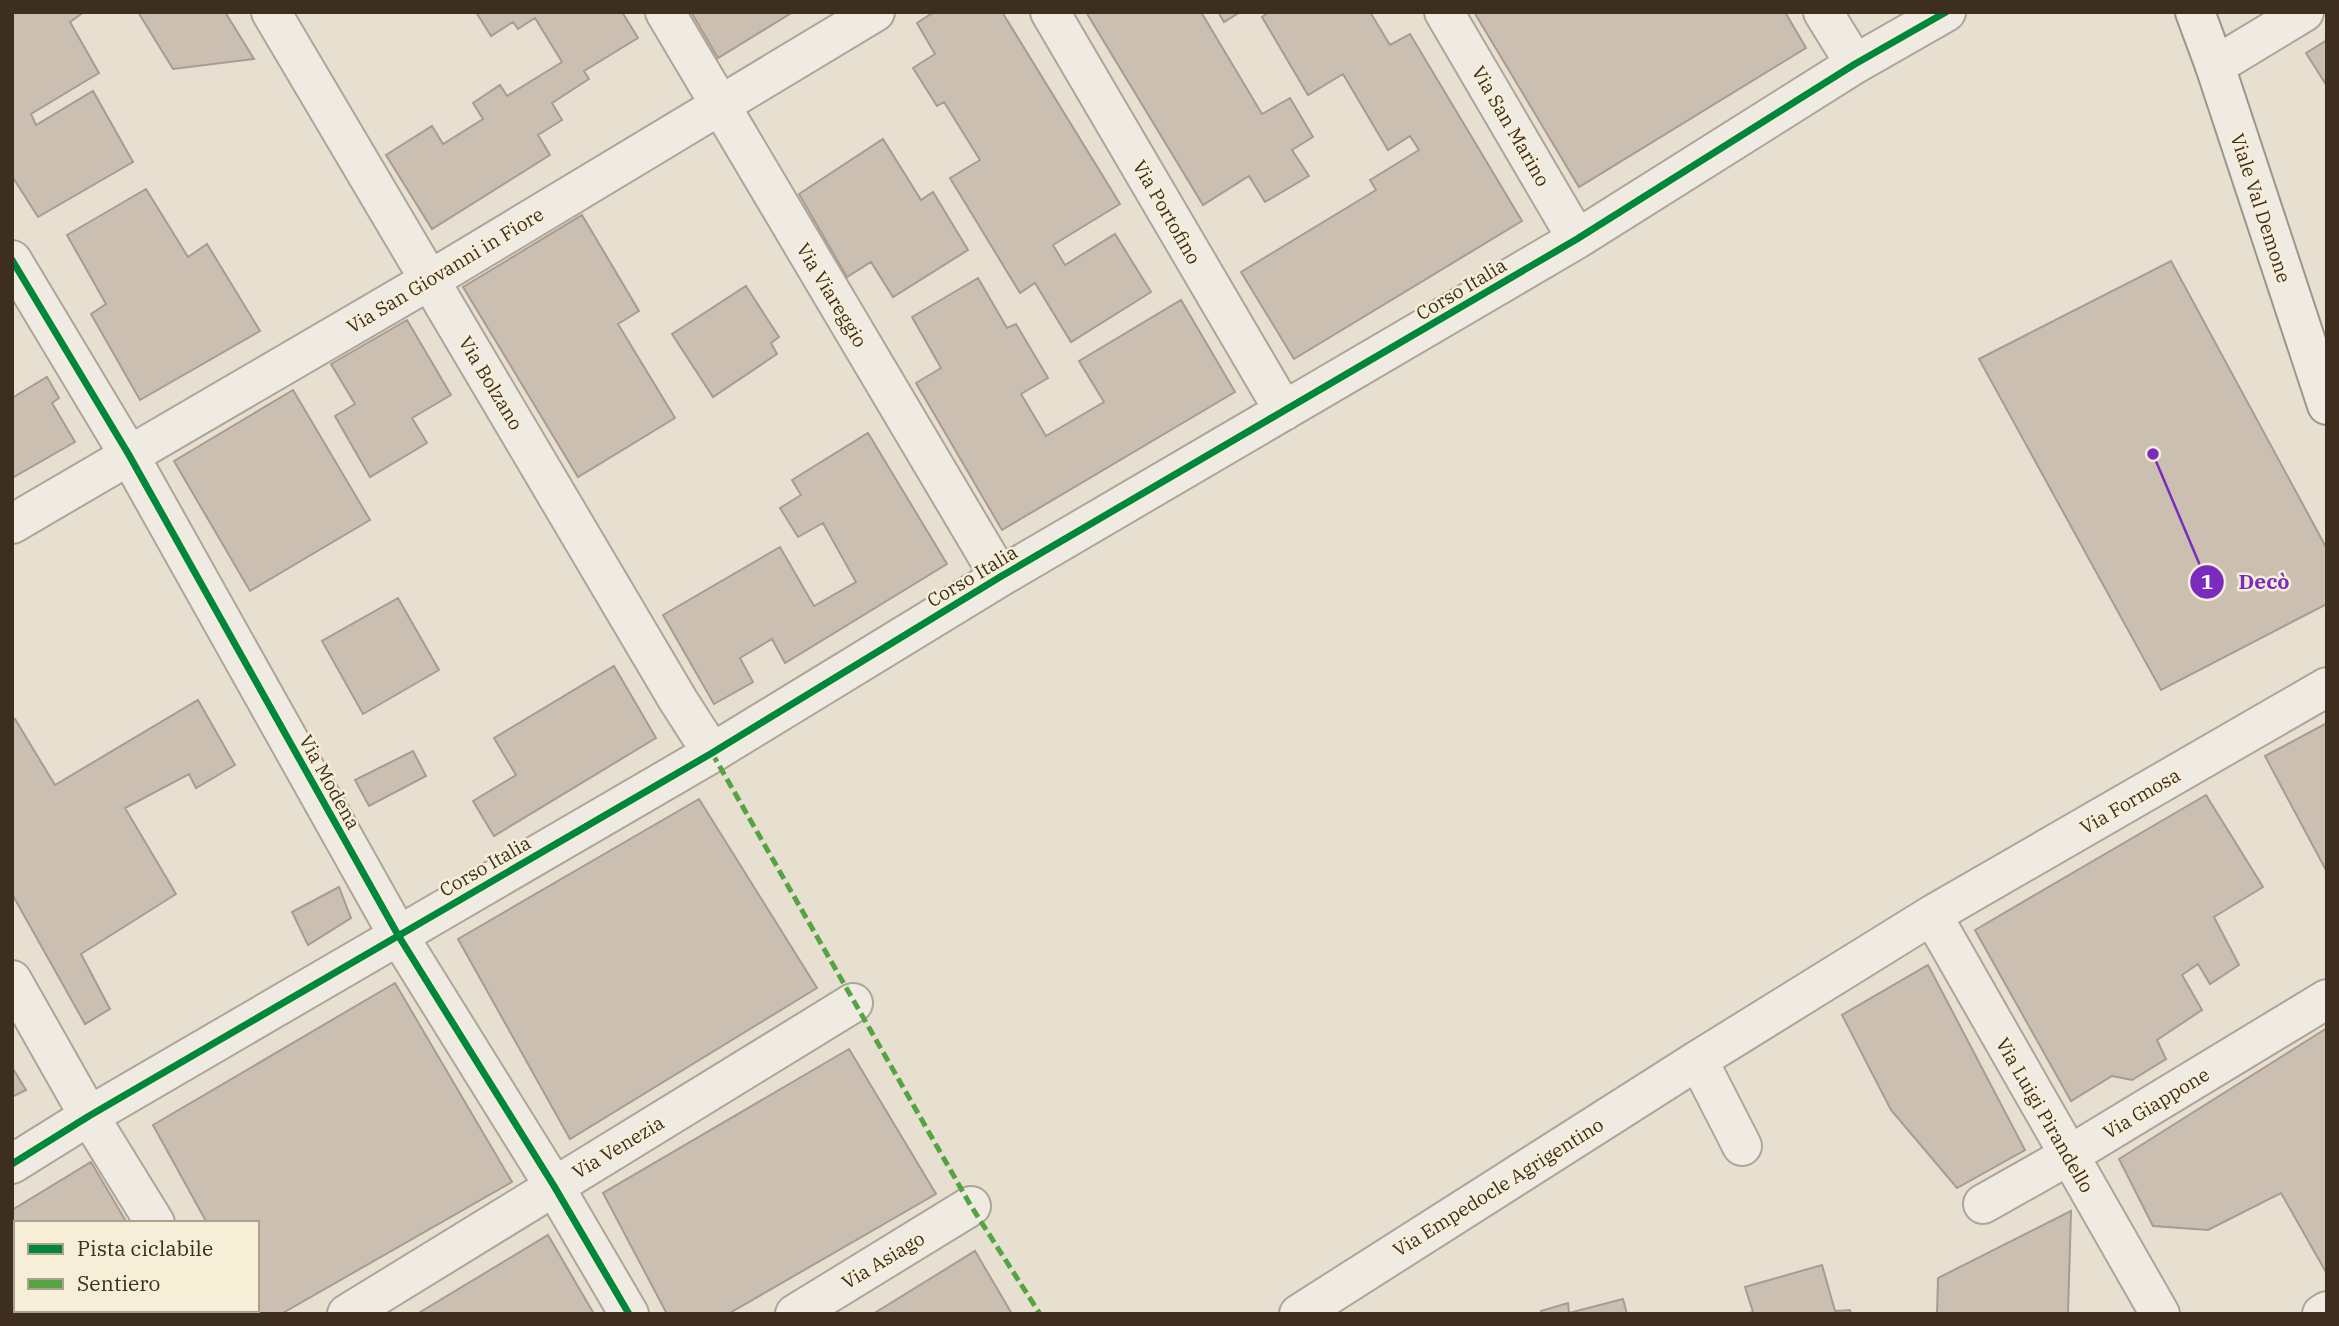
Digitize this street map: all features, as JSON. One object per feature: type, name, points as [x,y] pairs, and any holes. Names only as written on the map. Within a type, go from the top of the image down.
[{"type":"street","name":"Via Bolzano","points":[[271,12],[678,701],[712,753]]},
{"type":"street","name":"Via Viareggio","points":[[665,12],[1000,577]]},
{"type":"street","name":"Via San Giovanni in Fiore","points":[[12,524],[430,280],[875,12]]},
{"type":"street","name":"Via Portofino","points":[[1050,12],[1284,411]]},
{"type":"street","name":"Via San Marino","points":[[1444,12],[1577,239]]},
{"type":"street","points":[[1823,12],[1855,64]]},
{"type":"street","name":"Corso Italia","points":[[12,1164],[89,1116],[712,753],[1000,577],[1577,239],[1855,64],[1946,12]]},
{"type":"street","name":"Viale Val Demone","points":[[2194,12],[2323,380]]},
{"type":"street","points":[[2215,66],[2304,12]]},
{"type":"street","name":"Via Modena","points":[[12,260],[129,454],[398,935],[554,1186],[629,1314]]},
{"type":"street","name":"Via Formosa","points":[[1932,915],[2327,687]]},
{"type":"street","name":"Via Empedocle Agrigentino","points":[[1299,1314],[1698,1060],[1932,915]]},
{"type":"street","name":"Via Luigi Pirandello","points":[[1932,915],[2160,1314]]},
{"type":"street","points":[[12,980],[89,1116],[154,1221]]},
{"type":"street","name":"Via Giappone","points":[[1983,1204],[2068,1156],[2327,999]]},
{"type":"street","name":"Via Venezia","points":[[347,1314],[853,1003]]},
{"type":"street","points":[[1698,1060],[1742,1146]]},
{"type":"street","name":"Via Asiago","points":[[795,1314],[971,1206]]},
{"type":"street","points":[[2322,1314],[2327,1311]]},
{"type":"building","points":[[12,12],[84,12],[70,22],[99,73],[31,114],[36,125],[93,91],[133,162],[38,217],[12,176]]},
{"type":"building","points":[[138,12],[225,12],[254,59],[173,69]]},
{"type":"building","points":[[476,12],[622,12],[638,38],[584,71],[589,79],[552,103],[562,120],[538,135],[550,155],[432,229],[386,155],[432,126],[443,144],[483,119],[473,103],[500,85],[507,96],[562,62],[535,18],[518,29],[513,22],[491,36]]},
{"type":"building","points":[[691,12],[793,12],[718,58]]},
{"type":"building","points":[[934,12],[1002,12],[1120,204],[1053,245],[1065,265],[1115,234],[1151,292],[1071,342],[1035,283],[1020,293],[950,178],[980,160],[944,102],[937,106],[913,68],[935,54],[917,23]]},
{"type":"building","points":[[1086,12],[1201,12],[1262,114],[1290,98],[1313,137],[1292,150],[1309,176],[1265,202],[1249,176],[1203,205]]},
{"type":"building","points":[[1218,12],[1240,12],[1224,22]]},
{"type":"building","points":[[1269,12],[1370,12],[1390,45],[1410,34],[1522,221],[1294,359],[1241,272],[1376,190],[1370,180],[1419,150],[1410,136],[1388,150],[1343,74],[1308,95],[1262,17]]},
{"type":"building","points":[[1474,12],[1785,12],[1806,48],[1579,187]]},
{"type":"building","points":[[2327,40],[2327,86],[2306,53]]},
{"type":"building","points":[[883,139],[921,200],[933,192],[968,250],[893,297],[871,262],[847,277],[799,194]]},
{"type":"building","points":[[146,189],[188,257],[207,244],[260,331],[140,400],[91,314],[106,304],[67,235]]},
{"type":"building","points":[[582,215],[639,311],[618,324],[675,418],[578,477],[463,287]]},
{"type":"building","points":[[2171,261],[2327,549],[2327,604],[2161,690],[1979,359]]},
{"type":"building","points":[[978,278],[1007,328],[1016,324],[1048,378],[1021,394],[1046,436],[1104,402],[1079,361],[1181,300],[1235,392],[1002,530],[916,383],[941,368],[912,317]]},
{"type":"building","points":[[746,286],[779,337],[771,343],[777,354],[713,397],[672,334]]},
{"type":"building","points":[[407,320],[451,395],[412,418],[427,443],[370,477],[335,416],[355,404],[331,364]]},
{"type":"building","points":[[47,377],[59,398],[52,403],[75,442],[12,478],[12,398]]},
{"type":"building","points":[[293,390],[370,520],[250,591],[174,461]]},
{"type":"building","points":[[868,433],[947,564],[785,663],[772,639],[740,658],[753,682],[714,704],[663,615],[780,547],[814,606],[856,582],[823,523],[798,537],[780,508],[801,495],[792,480]]},
{"type":"building","points":[[398,598],[439,670],[363,714],[322,641]]},
{"type":"building","points":[[614,666],[656,738],[494,836],[473,801],[516,775],[494,738]]},
{"type":"building","points":[[198,700],[235,765],[196,788],[189,774],[125,808],[176,894],[81,954],[110,1009],[85,1024],[12,894],[12,720],[15,719],[55,785]]},
{"type":"building","points":[[2327,723],[2327,872],[2265,756]]},
{"type":"building","points":[[413,751],[426,776],[369,806],[355,780]]},
{"type":"building","points":[[2206,795],[2263,887],[2214,917],[2239,965],[2210,984],[2198,964],[2182,975],[2202,1010],[2157,1040],[2166,1059],[2132,1080],[2112,1076],[2071,1101],[1975,930]]},
{"type":"building","points":[[699,799],[817,988],[570,1139],[458,939]]},
{"type":"building","points":[[339,887],[351,918],[308,945],[292,912]]},
{"type":"building","points":[[1928,965],[2025,1150],[1957,1188],[1891,1110],[1842,1015]]},
{"type":"building","points":[[395,983],[512,1182],[281,1314],[257,1314],[259,1221],[206,1221],[153,1125]]},
{"type":"building","points":[[2327,1028],[2327,1274],[2281,1193],[2208,1230],[2153,1226],[2119,1159]]},
{"type":"building","points":[[849,1049],[936,1194],[728,1314],[667,1314],[603,1193]]},
{"type":"building","points":[[12,1067],[26,1090],[12,1097]]},
{"type":"building","points":[[91,1162],[126,1221],[14,1221],[14,1312],[180,1314],[12,1314],[12,1210]]},
{"type":"building","points":[[2071,1211],[2068,1314],[1937,1314],[1938,1278]]},
{"type":"building","points":[[548,1235],[594,1314],[417,1314]]},
{"type":"building","points":[[975,1251],[1012,1314],[873,1314]]},
{"type":"building","points":[[1822,1265],[1835,1311],[1850,1310],[1851,1314],[1745,1314],[1753,1312],[1745,1287]]},
{"type":"building","points":[[1623,1299],[1627,1314],[1542,1314],[1541,1311],[1568,1303],[1569,1313]]},
{"type":"marked path","points":[[712,753],[971,1206],[1040,1314]]},
{"type":"cycle path","points":[[12,1164],[89,1116],[712,753],[1000,577],[1577,239],[1855,64],[1946,12]]},
{"type":"cycle path","points":[[12,260],[129,455],[398,935],[554,1186],[629,1314]]},
{"type":"place","name":"Decò","points":[[2153,454]]}]
